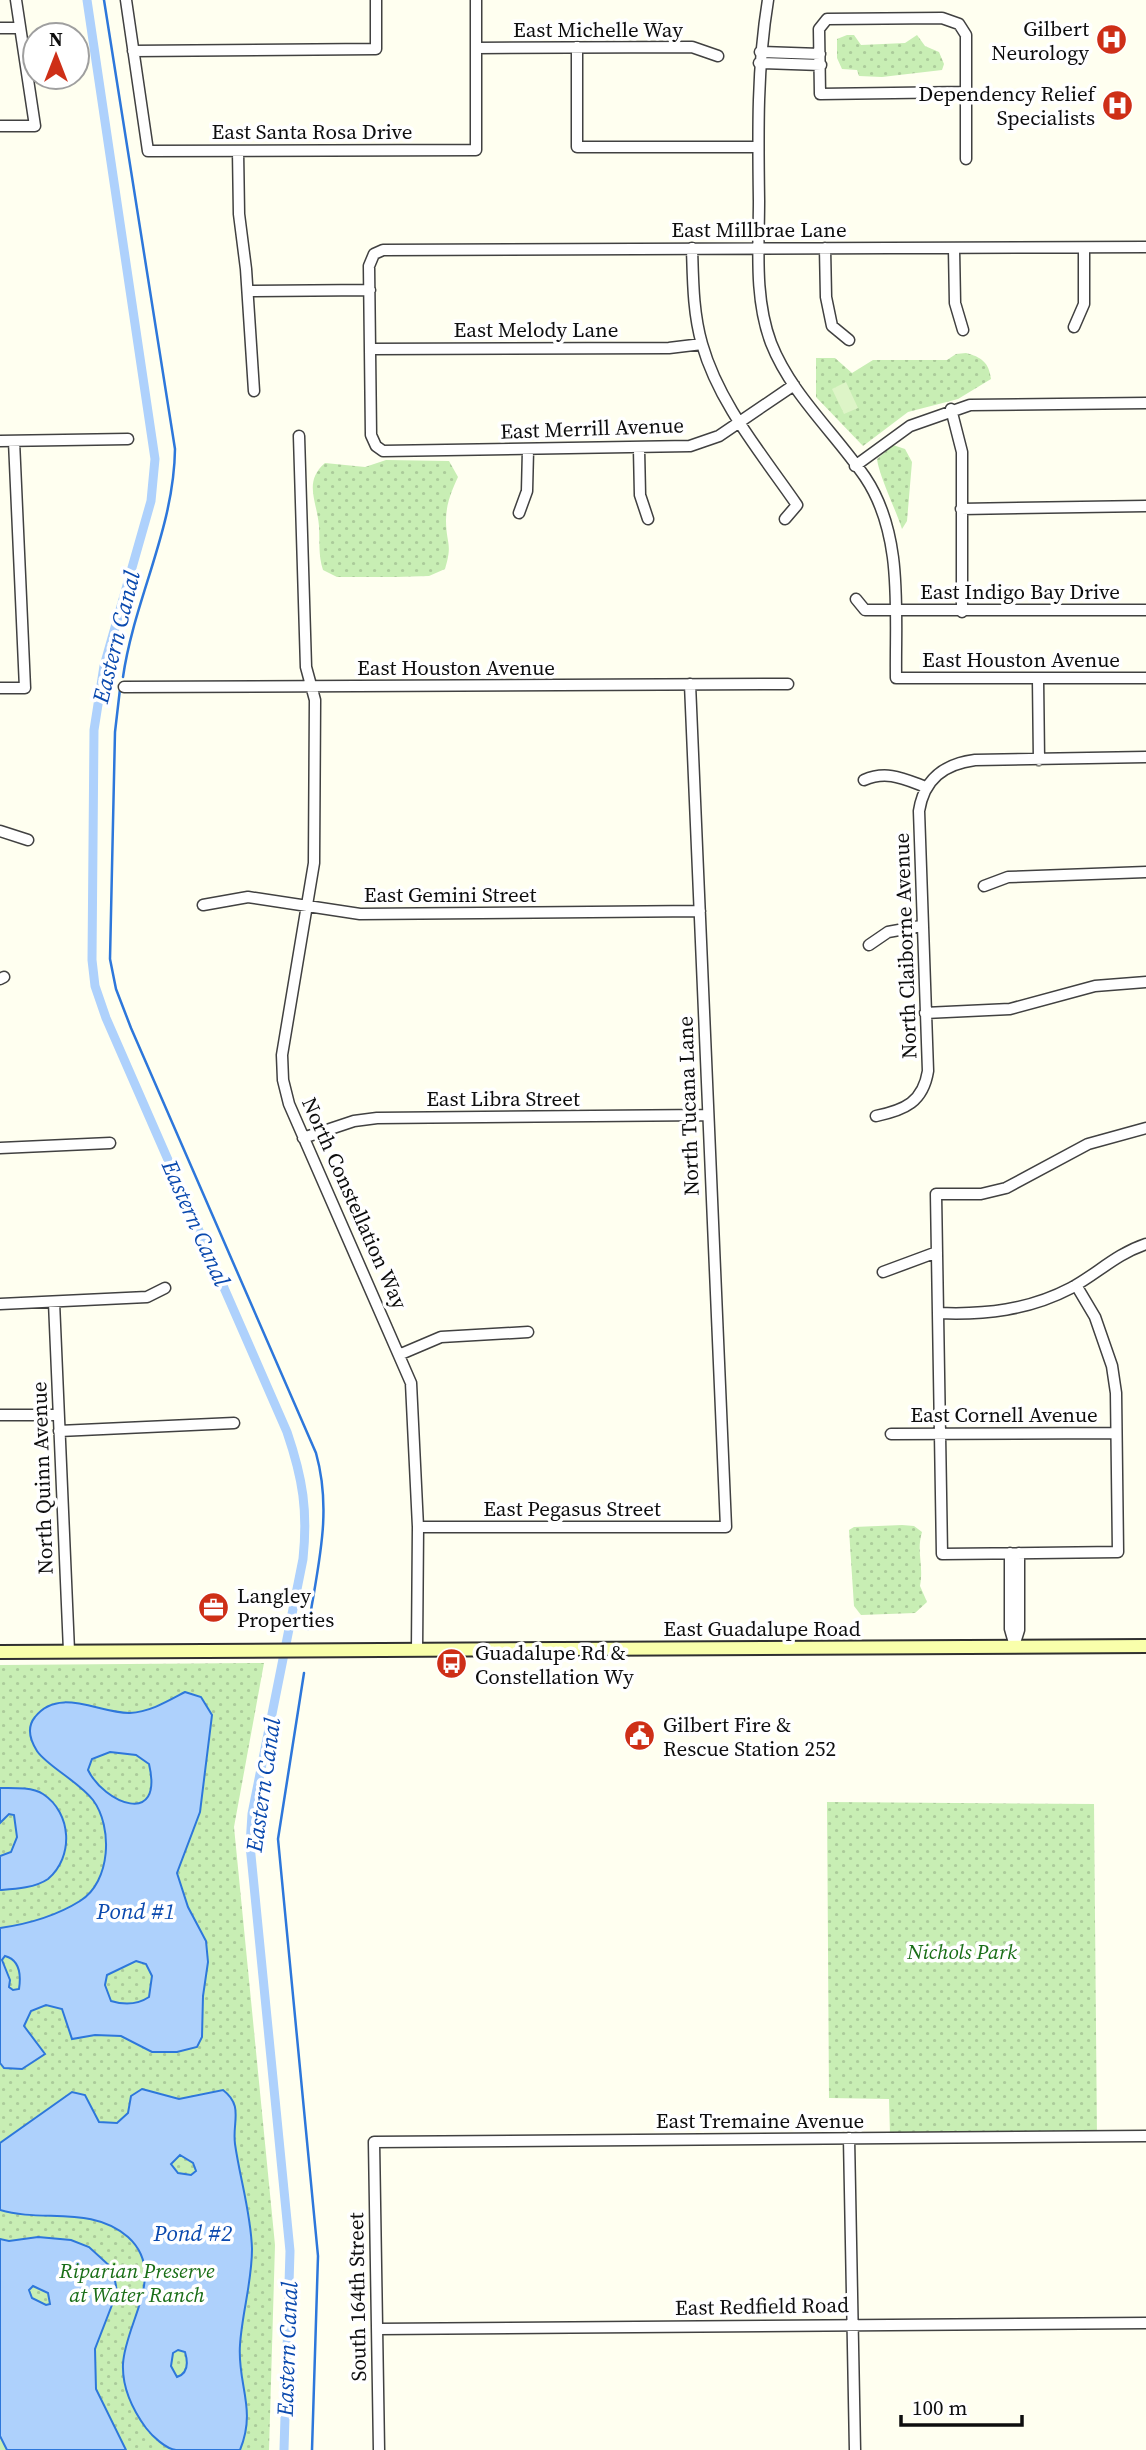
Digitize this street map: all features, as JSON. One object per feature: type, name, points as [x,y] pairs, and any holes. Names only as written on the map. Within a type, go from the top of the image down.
[{"type":"main road","name":"East Guadalupe Road","points":[[0,1652],[1146,1646]]},
{"type":"street","points":[[0,126],[35,126],[16,0]]},
{"type":"street","points":[[126,0],[133,51],[376,49],[376,0]]},
{"type":"street","points":[[476,0],[476,48]]},
{"type":"street","points":[[768,0],[759,63],[759,247],[763,314],[771,342],[794,385],[877,499],[886,522],[892,552],[895,610]]},
{"type":"street","points":[[966,92],[820,94],[819,29],[827,19],[942,18],[959,24],[966,35],[966,92],[966,159]]},
{"type":"street","points":[[0,28],[19,28]]},
{"type":"street","points":[[577,47],[577,147],[758,147]]},
{"type":"street","name":"East Michelle Way","points":[[476,48],[692,47],[718,56]]},
{"type":"street","name":"East Santa Rosa Drive","points":[[133,51],[148,151],[477,150],[476,48]]},
{"type":"street","points":[[760,52],[820,59]]},
{"type":"street","points":[[759,63],[820,59]]},
{"type":"street","points":[[238,151],[239,214],[248,291],[254,391]]},
{"type":"street","name":"East Millbrae Lane","points":[[370,290],[369,265],[373,254],[383,250],[1146,247]]},
{"type":"street","points":[[692,248],[695,312],[702,344],[719,389],[797,505],[785,520]]},
{"type":"street","points":[[825,248],[826,297],[832,326],[849,340]]},
{"type":"street","points":[[954,248],[955,303],[963,330]]},
{"type":"street","points":[[1074,327],[1084,304],[1084,248]]},
{"type":"street","points":[[248,291],[370,290],[370,349]]},
{"type":"street","name":"East Melody Lane","points":[[370,349],[669,348],[702,344]]},
{"type":"street","name":"East Merrill Avenue","points":[[370,349],[371,435],[376,446],[383,451],[639,449],[690,446],[719,436],[794,385]]},
{"type":"street","points":[[855,466],[910,426],[951,409],[997,402],[1146,403]]},
{"type":"street","points":[[951,409],[962,452],[962,612]]},
{"type":"street","name":"North Constellation Way","points":[[299,436],[306,667],[315,700],[314,863],[282,1055],[283,1080],[303,1138],[401,1354],[411,1383],[418,1527],[417,1650]]},
{"type":"street","points":[[0,441],[128,439]]},
{"type":"street","points":[[0,688],[25,688],[15,441]]},
{"type":"street","points":[[639,449],[640,495],[648,519]]},
{"type":"street","points":[[519,513],[527,491],[528,450]]},
{"type":"street","points":[[961,509],[1146,506]]},
{"type":"street","name":"East Indigo Bay Drive","points":[[856,599],[865,610],[1146,610]]},
{"type":"street","name":"East Houston Avenue","points":[[895,610],[896,678],[1146,677]]},
{"type":"street","points":[[1038,679],[1039,760]]},
{"type":"street","name":"North Tucana Lane","points":[[690,684],[706,1115],[726,1527]]},
{"type":"street","name":"East Houston Avenue","points":[[124,687],[788,684]]},
{"type":"street","points":[[864,780],[878,774],[890,774],[926,787],[935,775],[959,762],[1146,757]]},
{"type":"street","name":"North Claiborne Avenue","points":[[876,1116],[907,1109],[925,1087],[928,1071],[919,811],[926,787]]},
{"type":"street","points":[[0,831],[28,840]]},
{"type":"street","points":[[984,886],[1009,877],[1146,872]]},
{"type":"street","name":"East Gemini Street","points":[[203,905],[248,897],[360,914],[700,911]]},
{"type":"street","points":[[869,945],[888,932],[921,926]]},
{"type":"street","points":[[925,1013],[1010,1009],[1095,986],[1146,982]]},
{"type":"street","name":"East Libra Street","points":[[303,1138],[354,1121],[377,1118],[706,1115]]},
{"type":"street","points":[[1076,1285],[1095,1317],[1112,1366],[1118,1552],[942,1554],[936,1194],[981,1194],[1006,1188],[1088,1144],[1146,1128]]},
{"type":"street","points":[[0,1148],[110,1143]]},
{"type":"street","points":[[938,1313],[1005,1311],[1030,1305],[1076,1285],[1108,1261],[1146,1244]]},
{"type":"street","points":[[883,1272],[937,1252]]},
{"type":"street","points":[[0,1304],[147,1297],[166,1289]]},
{"type":"street","name":"North Quinn Avenue","points":[[54,1302],[69,1651]]},
{"type":"street","points":[[401,1354],[441,1337],[528,1332]]},
{"type":"street","points":[[0,1415],[58,1415]]},
{"type":"street","points":[[59,1431],[234,1423]]},
{"type":"street","name":"East Cornell Avenue","points":[[891,1434],[1116,1433]]},
{"type":"street","name":"East Pegasus Street","points":[[418,1527],[726,1527]]},
{"type":"street","points":[[1014,1646],[1010,1629],[1015,1553]]},
{"type":"street","name":"East Tremaine Avenue","points":[[373,2143],[1146,2136]]},
{"type":"street","points":[[849,2138],[855,2450]]},
{"type":"street","name":"South 164th Street","points":[[373,2143],[380,2450]]},
{"type":"street","name":"East Redfield Road","points":[[378,2329],[1146,2323]]},
{"type":"green space","points":[[854,35],[861,45],[905,43],[917,35],[925,46],[939,52],[944,64],[942,70],[882,77],[859,76],[857,70],[842,69],[837,58],[837,39]]},
{"type":"green space","points":[[966,353],[983,361],[991,379],[958,399],[908,412],[863,446],[816,397],[816,358],[835,358],[852,373],[873,360],[947,360],[956,354]]},
{"type":"green space","points":[[846,382],[858,408],[844,414],[832,389]]},
{"type":"green space","points":[[893,445],[905,449],[912,462],[907,521],[902,529],[877,459]]},
{"type":"green space","points":[[386,460],[449,461],[458,477],[447,508],[449,548],[445,569],[429,576],[337,577],[323,570],[321,564],[319,526],[313,492],[314,477],[325,463],[365,467]]},
{"type":"green space","points":[[914,1526],[922,1532],[920,1586],[927,1602],[915,1613],[861,1615],[854,1606],[849,1530],[854,1527]]},
{"type":"green space","name":"Riparian Preserve at Water Ranch","points":[[264,1663],[234,1827],[275,2245],[269,2450],[0,2450],[0,1665]]},
{"type":"green space","name":"Nichols Park","points":[[827,1802],[1094,1804],[1097,2139],[890,2135],[889,2099],[829,2098]]},
{"type":"water","name":"Pond #1","points":[[185,1692],[201,1697],[212,1715],[200,1812],[177,1873],[188,1907],[206,1941],[208,1962],[203,1996],[202,2037],[197,2047],[177,2052],[152,2052],[121,2036],[95,2035],[72,2039],[62,2009],[46,2005],[31,2011],[24,2026],[45,2054],[22,2069],[4,2068],[0,2063],[0,1928],[42,1919],[80,1901],[98,1881],[106,1854],[104,1824],[93,1800],[37,1751],[30,1734],[32,1721],[45,1708],[56,1703],[68,1702],[130,1713],[152,1708]],"holes":[[[110,1752],[136,1755],[149,1764],[151,1784],[148,1797],[141,1803],[130,1803],[106,1792],[88,1770],[92,1759]],[[5,1956],[17,1965],[19,1989],[13,1990],[9,1987],[10,1980],[2,1960]],[[136,1961],[146,1964],[152,1976],[149,1997],[130,2004],[111,2001],[105,1985],[107,1975]]]},
{"type":"water","points":[[0,1788],[22,1788],[39,1792],[53,1802],[60,1812],[66,1835],[65,1847],[56,1870],[43,1882],[0,1890],[0,1856],[11,1852],[17,1837],[14,1815],[9,1814],[0,1823]]},
{"type":"water","name":"Pond #2","points":[[142,2089],[179,2099],[223,2090],[235,2108],[234,2136],[252,2249],[240,2345],[247,2422],[240,2450],[172,2449],[152,2435],[137,2414],[126,2390],[123,2364],[125,2348],[145,2282],[139,2251],[128,2237],[114,2227],[98,2221],[66,2216],[16,2214],[0,2210],[0,2143],[72,2092],[85,2095],[99,2122],[117,2123],[128,2113],[131,2096]],"holes":[[[180,2155],[193,2163],[196,2171],[191,2175],[178,2173],[171,2164]],[[178,2350],[185,2352],[187,2363],[184,2373],[177,2377],[171,2366],[173,2353]]]},
{"type":"water","points":[[38,2237],[71,2240],[89,2247],[113,2269],[117,2292],[95,2349],[96,2389],[126,2450],[7,2450],[0,2436],[0,2239],[9,2241]],"holes":[[[33,2286],[48,2293],[50,2304],[46,2305],[32,2298],[29,2290]]]},
{"type":"waterway","name":"Eastern Canal","points":[[87,0],[155,459],[151,501],[104,666],[94,730],[92,960],[95,986],[106,1018],[287,1432],[297,1465],[304,1510],[303,1559],[252,1814],[250,1845],[290,2251],[284,2450]]},
{"type":"waterway","points":[[104,0],[175,449],[168,508],[128,648],[123,677]]},
{"type":"waterway","points":[[120,689],[115,732],[110,959],[116,989],[131,1028],[316,1453],[321,1476],[323,1519],[308,1629]]},
{"type":"waterway","points":[[304,1673],[278,1839],[318,2256],[312,2450]]},
{"type":"place","name":"Gilbert Neurology","points":[[1112,40]]},
{"type":"place","name":"Dependency Relief Specialists","points":[[1118,105]]},
{"type":"place","name":"Langley Properties","points":[[214,1607]]},
{"type":"place","name":"Guadalupe Rd & Constellation Wy","points":[[452,1664]]},
{"type":"place","name":"Gilbert Fire & Rescue Station 252","points":[[640,1736]]}]
